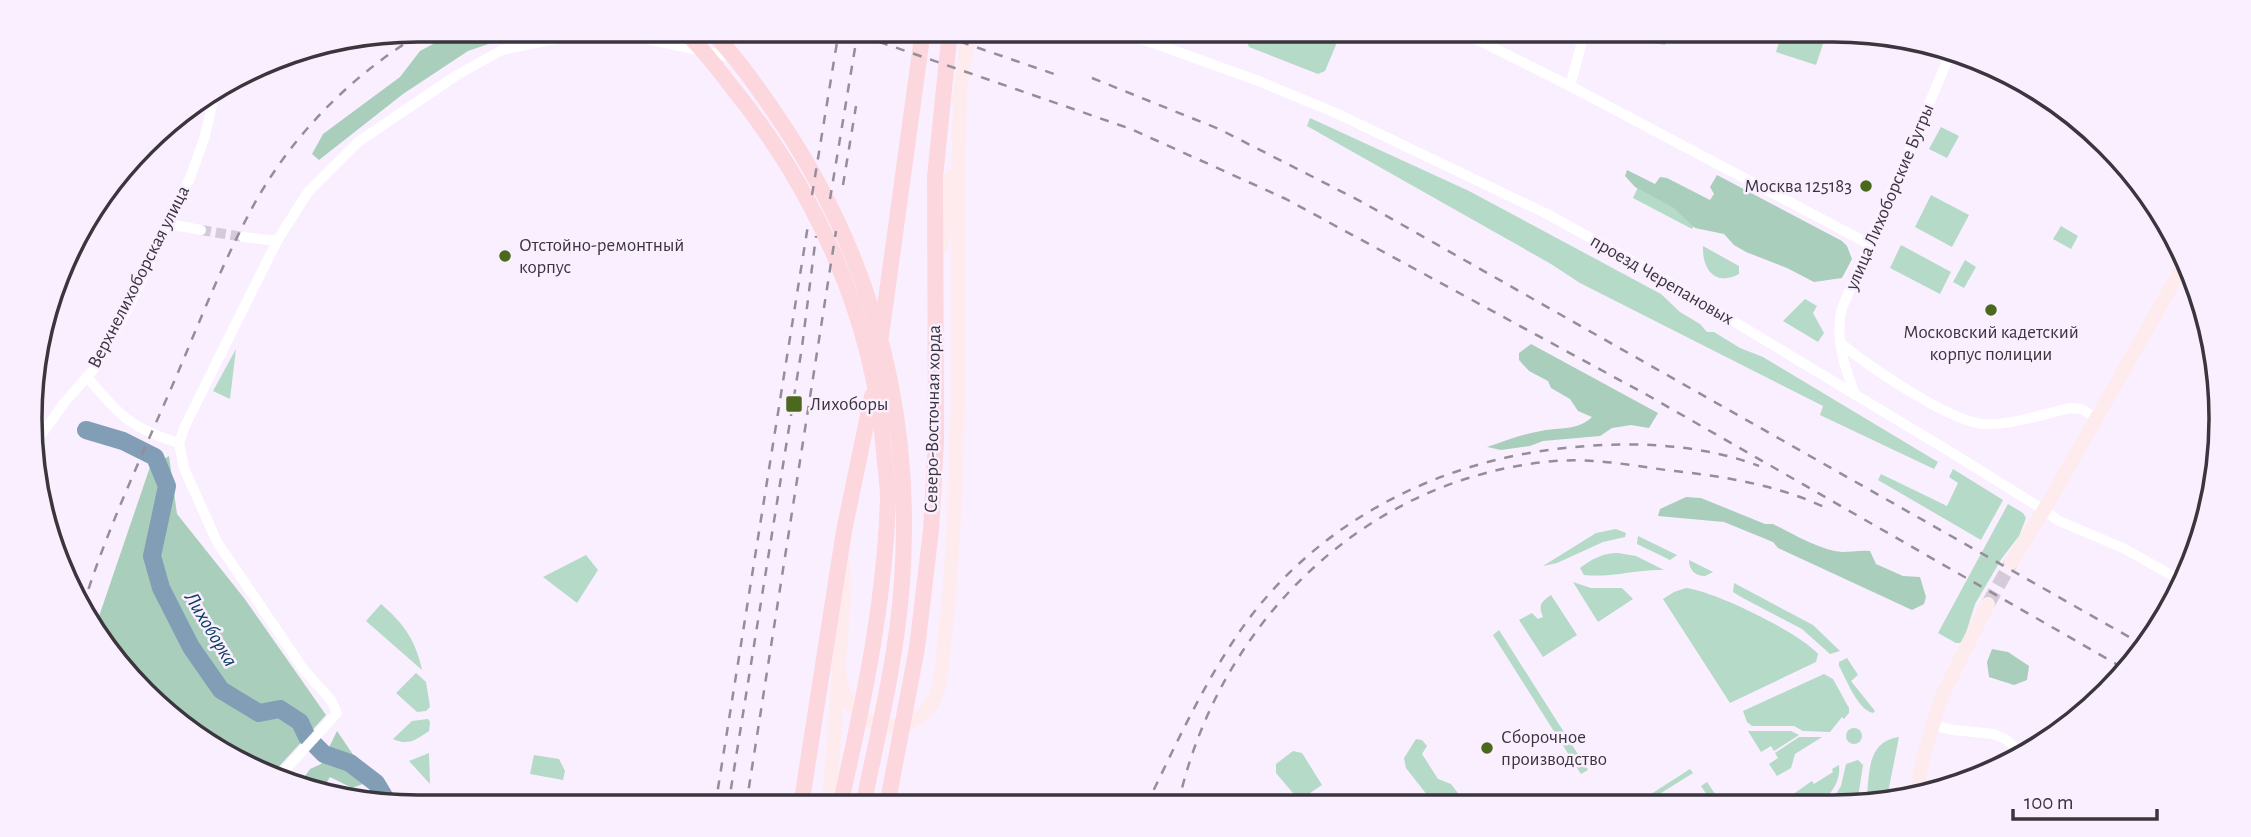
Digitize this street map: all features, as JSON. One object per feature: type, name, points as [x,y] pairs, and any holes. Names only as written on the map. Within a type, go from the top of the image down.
[{"type":"main road","points":[[696,42],[746,103],[789,164],[824,233],[864,338],[881,419],[888,495],[883,582],[869,676],[842,795]]},
{"type":"main road","name":"Северо-Восточная хорда","points":[[720,42],[761,92],[805,157],[846,238],[879,331],[897,412],[905,490],[902,584],[888,680],[865,795]]},
{"type":"main road","points":[[802,795],[841,550],[868,424],[889,288],[921,42]]},
{"type":"main road","name":"Северо-Восточная хорда","points":[[889,795],[917,648],[931,530],[936,442],[935,177],[949,42]]},
{"type":"street","points":[[285,770],[337,713],[331,700],[304,670],[217,542],[184,468],[180,443],[185,426],[277,241],[308,192],[358,142],[457,75],[502,50],[541,42]]},
{"type":"street","points":[[661,42],[731,57]]},
{"type":"street","points":[[934,290],[967,42]]},
{"type":"street","name":"проезд Черепановых","points":[[1151,42],[1247,76],[1338,114],[1547,214],[1645,268],[2044,510],[2059,522],[2123,548],[2174,577]]},
{"type":"street","points":[[1482,42],[1869,244]]},
{"type":"street","points":[[1570,86],[1582,42]]},
{"type":"street","name":"улица Лихоборские Бугры","points":[[1855,395],[1846,370],[1838,323],[1842,308],[1948,60]]},
{"type":"street","points":[[840,676],[843,693],[851,708],[864,719],[881,725],[898,726],[915,720],[928,709],[937,694],[949,608],[956,472],[960,94]]},
{"type":"street","name":"Верхнелихоборская улица","points":[[43,433],[106,351],[190,178],[205,136],[212,103]]},
{"type":"street","points":[[169,224],[201,230]]},
{"type":"street","points":[[243,237],[277,241]]},
{"type":"street","points":[[2011,563],[2179,273]]},
{"type":"street","points":[[1841,343],[1860,359],[1947,413],[1972,423],[1996,424],[2070,408],[2081,409],[2097,418]]},
{"type":"street","points":[[87,377],[114,409],[134,425],[156,436],[180,443]]},
{"type":"street","points":[[831,795],[845,583],[841,550]]},
{"type":"street","points":[[1918,785],[1931,726],[1951,674],[1988,604]]},
{"type":"street","points":[[1931,726],[2001,736],[2015,748]]},
{"type":"green space","points":[[437,42],[494,42],[468,51],[403,94],[319,160],[312,154],[323,134],[400,77],[420,51]]},
{"type":"green space","points":[[1247,42],[1335,42],[1336,45],[1325,71],[1318,74],[1249,47]]},
{"type":"green space","points":[[1779,42],[1824,42],[1816,65],[1776,52]]},
{"type":"green space","points":[[1310,118],[1469,191],[1661,294],[1707,332],[1714,332],[1740,348],[1763,357],[1938,462],[1934,469],[1820,415],[1823,406],[1580,283],[1307,126]]},
{"type":"green space","points":[[1941,127],[1959,136],[1947,158],[1929,149]]},
{"type":"green space","points":[[1627,170],[1655,184],[1660,177],[1667,178],[1710,200],[1714,194],[1710,187],[1717,175],[1842,241],[1852,259],[1842,278],[1814,282],[1746,252],[1734,245],[1724,234],[1695,228],[1674,208],[1635,187],[1625,176]]},
{"type":"green space","points":[[1640,183],[1699,214],[1692,229],[1633,198]]},
{"type":"green space","points":[[1931,195],[1969,215],[1952,247],[1915,227]]},
{"type":"green space","points":[[2061,226],[2078,236],[2071,249],[2053,239]]},
{"type":"green space","points":[[1901,245],[1951,272],[1940,294],[1890,268]]},
{"type":"green space","points":[[1703,246],[1739,266],[1739,274],[1723,278],[1712,274],[1705,262]]},
{"type":"green space","points":[[1965,260],[1976,267],[1964,288],[1953,282]]},
{"type":"green space","points":[[1805,299],[1817,306],[1813,313],[1824,333],[1818,342],[1783,321]]},
{"type":"green space","points":[[1531,344],[1658,413],[1649,428],[1631,425],[1612,428],[1600,436],[1543,441],[1530,446],[1501,450],[1487,447],[1534,432],[1574,427],[1592,417],[1578,411],[1570,399],[1551,388],[1548,381],[1529,371],[1519,360],[1519,353]]},
{"type":"green space","points":[[236,349],[230,399],[213,391]]},
{"type":"green space","points":[[169,456],[177,514],[244,598],[326,715],[278,768],[230,745],[170,702],[135,667],[99,618],[150,467]]},
{"type":"green space","points":[[1953,469],[2003,500],[1981,540],[1878,480],[1881,474],[1947,506],[1958,483],[1949,477]]},
{"type":"green space","points":[[1686,497],[1701,498],[1765,524],[1773,524],[1834,551],[1870,551],[1876,564],[1903,576],[1920,577],[1926,597],[1924,604],[1912,610],[1778,548],[1773,542],[1724,522],[1658,516],[1660,509]]},
{"type":"green space","points":[[2008,504],[2023,513],[2026,518],[2019,536],[2002,558],[1975,604],[1965,636],[1960,643],[1956,643],[1938,633]]},
{"type":"green space","points":[[1616,529],[1626,533],[1625,537],[1603,542],[1557,563],[1543,566],[1596,533]]},
{"type":"green space","points":[[1638,536],[1677,555],[1670,560],[1637,544]]},
{"type":"green space","points":[[1618,553],[1636,556],[1664,570],[1594,576],[1584,575],[1580,568],[1598,557]]},
{"type":"green space","points":[[586,555],[598,570],[577,603],[543,577]]},
{"type":"green space","points":[[1689,560],[1713,572],[1705,576],[1696,574],[1690,567]]},
{"type":"green space","points":[[1573,582],[1591,588],[1622,588],[1633,599],[1598,622]]},
{"type":"green space","points":[[1734,583],[1813,625],[1840,651],[1830,654],[1802,629],[1733,592]]},
{"type":"green space","points":[[1686,588],[1735,605],[1794,635],[1818,654],[1816,662],[1730,703],[1663,599]]},
{"type":"green space","points":[[1551,595],[1577,635],[1543,657],[1519,620],[1532,613],[1538,619],[1543,617],[1541,604]]},
{"type":"green space","points":[[381,604],[408,633],[422,670],[366,621]]},
{"type":"green space","points":[[1499,630],[1588,770],[1581,774],[1493,635]]},
{"type":"green space","points":[[1992,649],[2008,652],[2029,666],[2027,680],[2014,685],[1989,677],[1987,662]]},
{"type":"green space","points":[[1847,658],[1858,675],[1851,681],[1875,711],[1873,713],[1857,700],[1839,666],[1839,662]]},
{"type":"green space","points":[[416,673],[426,682],[430,707],[426,711],[417,712],[396,693]]},
{"type":"green space","points":[[1824,674],[1833,679],[1849,708],[1849,713],[1844,719],[1842,717],[1830,732],[1803,731],[1794,726],[1752,726],[1747,722],[1743,711]]},
{"type":"green space","points":[[428,719],[429,731],[420,737],[408,742],[393,739],[412,721]]},
{"type":"green space","points":[[1851,728],[1857,728],[1862,736],[1860,742],[1851,744],[1846,739],[1846,733]]},
{"type":"green space","points":[[337,731],[371,781],[352,788],[330,777],[326,783],[304,777],[310,769],[321,764]]},
{"type":"green space","points":[[1748,731],[1791,731],[1799,735],[1774,751],[1771,746],[1761,752]]},
{"type":"green space","points":[[1799,737],[1822,737],[1795,754],[1791,768],[1777,776],[1769,764],[1778,758],[1775,753]]},
{"type":"green space","points":[[1899,737],[1888,791],[1867,793],[1871,762],[1880,746]]},
{"type":"green space","points":[[1416,739],[1422,740],[1427,746],[1422,754],[1438,779],[1451,784],[1459,795],[1427,795],[1406,768],[1404,758]]},
{"type":"green space","points":[[1293,751],[1302,753],[1322,785],[1310,793],[1311,795],[1295,795],[1276,773],[1276,764]]},
{"type":"green space","points":[[429,753],[430,784],[409,761]]},
{"type":"green space","points":[[534,755],[559,759],[565,771],[563,780],[530,774]]},
{"type":"green space","points":[[1858,760],[1863,765],[1859,794],[1836,795],[1841,786],[1846,764]]},
{"type":"green space","points":[[1839,765],[1837,781],[1829,795],[1792,795],[1812,781],[1814,784],[1833,772],[1832,769]]},
{"type":"green space","points":[[1690,769],[1693,773],[1658,795],[1650,795]]},
{"type":"green space","points":[[1707,782],[1716,795],[1707,795],[1701,786]]},
{"type":"waterway","name":"Лихоборка","points":[[86,430],[123,441],[155,457],[167,486],[152,556],[161,588],[191,647],[221,690],[259,713],[280,709],[300,722],[307,737],[324,754],[350,763],[376,783],[382,793]]},
{"type":"tunnel","points":[[201,230],[243,237]]},
{"type":"tunnel","points":[[1988,604],[2011,563]]},
{"type":"railway","points":[[86,596],[114,521],[210,296],[240,231],[267,182],[305,131],[327,108],[374,65],[407,42]]},
{"type":"railway","points":[[812,195],[837,42]]},
{"type":"railway","points":[[830,199],[856,42]]},
{"type":"railway","points":[[880,42],[1131,129],[1286,199],[1649,396],[2118,665]]},
{"type":"railway","points":[[961,42],[1060,76]]},
{"type":"railway","points":[[1092,78],[1219,129],[1362,202],[2136,641]]},
{"type":"railway","points":[[843,185],[856,106]]},
{"type":"railway","points":[[717,795],[808,225]]},
{"type":"railway","points":[[748,795],[836,231]]},
{"type":"railway","points":[[730,795],[802,347],[816,236]]},
{"type":"railway","points":[[1151,795],[1204,690],[1245,624],[1275,587],[1309,554],[1346,526],[1386,502],[1428,482],[1473,466],[1518,455],[1565,448],[1614,445],[1688,448],[1736,458],[1759,466]]},
{"type":"railway","points":[[1181,795],[1198,738],[1227,676],[1265,620],[1311,570],[1363,529],[1422,496],[1486,473],[1555,461],[1583,460],[1728,478],[1788,493],[1826,508]]},
{"type":"place","name":"Москва 125183","points":[[1866,186]]},
{"type":"place","name":"Отстойно-ремонтный корпус","points":[[505,256]]},
{"type":"place","name":"Московский кадетский корпус полиции","points":[[1991,310]]},
{"type":"place","name":"Лихоборы","points":[[794,404]]},
{"type":"place","name":"Сборочное производство","points":[[1487,748]]}]
